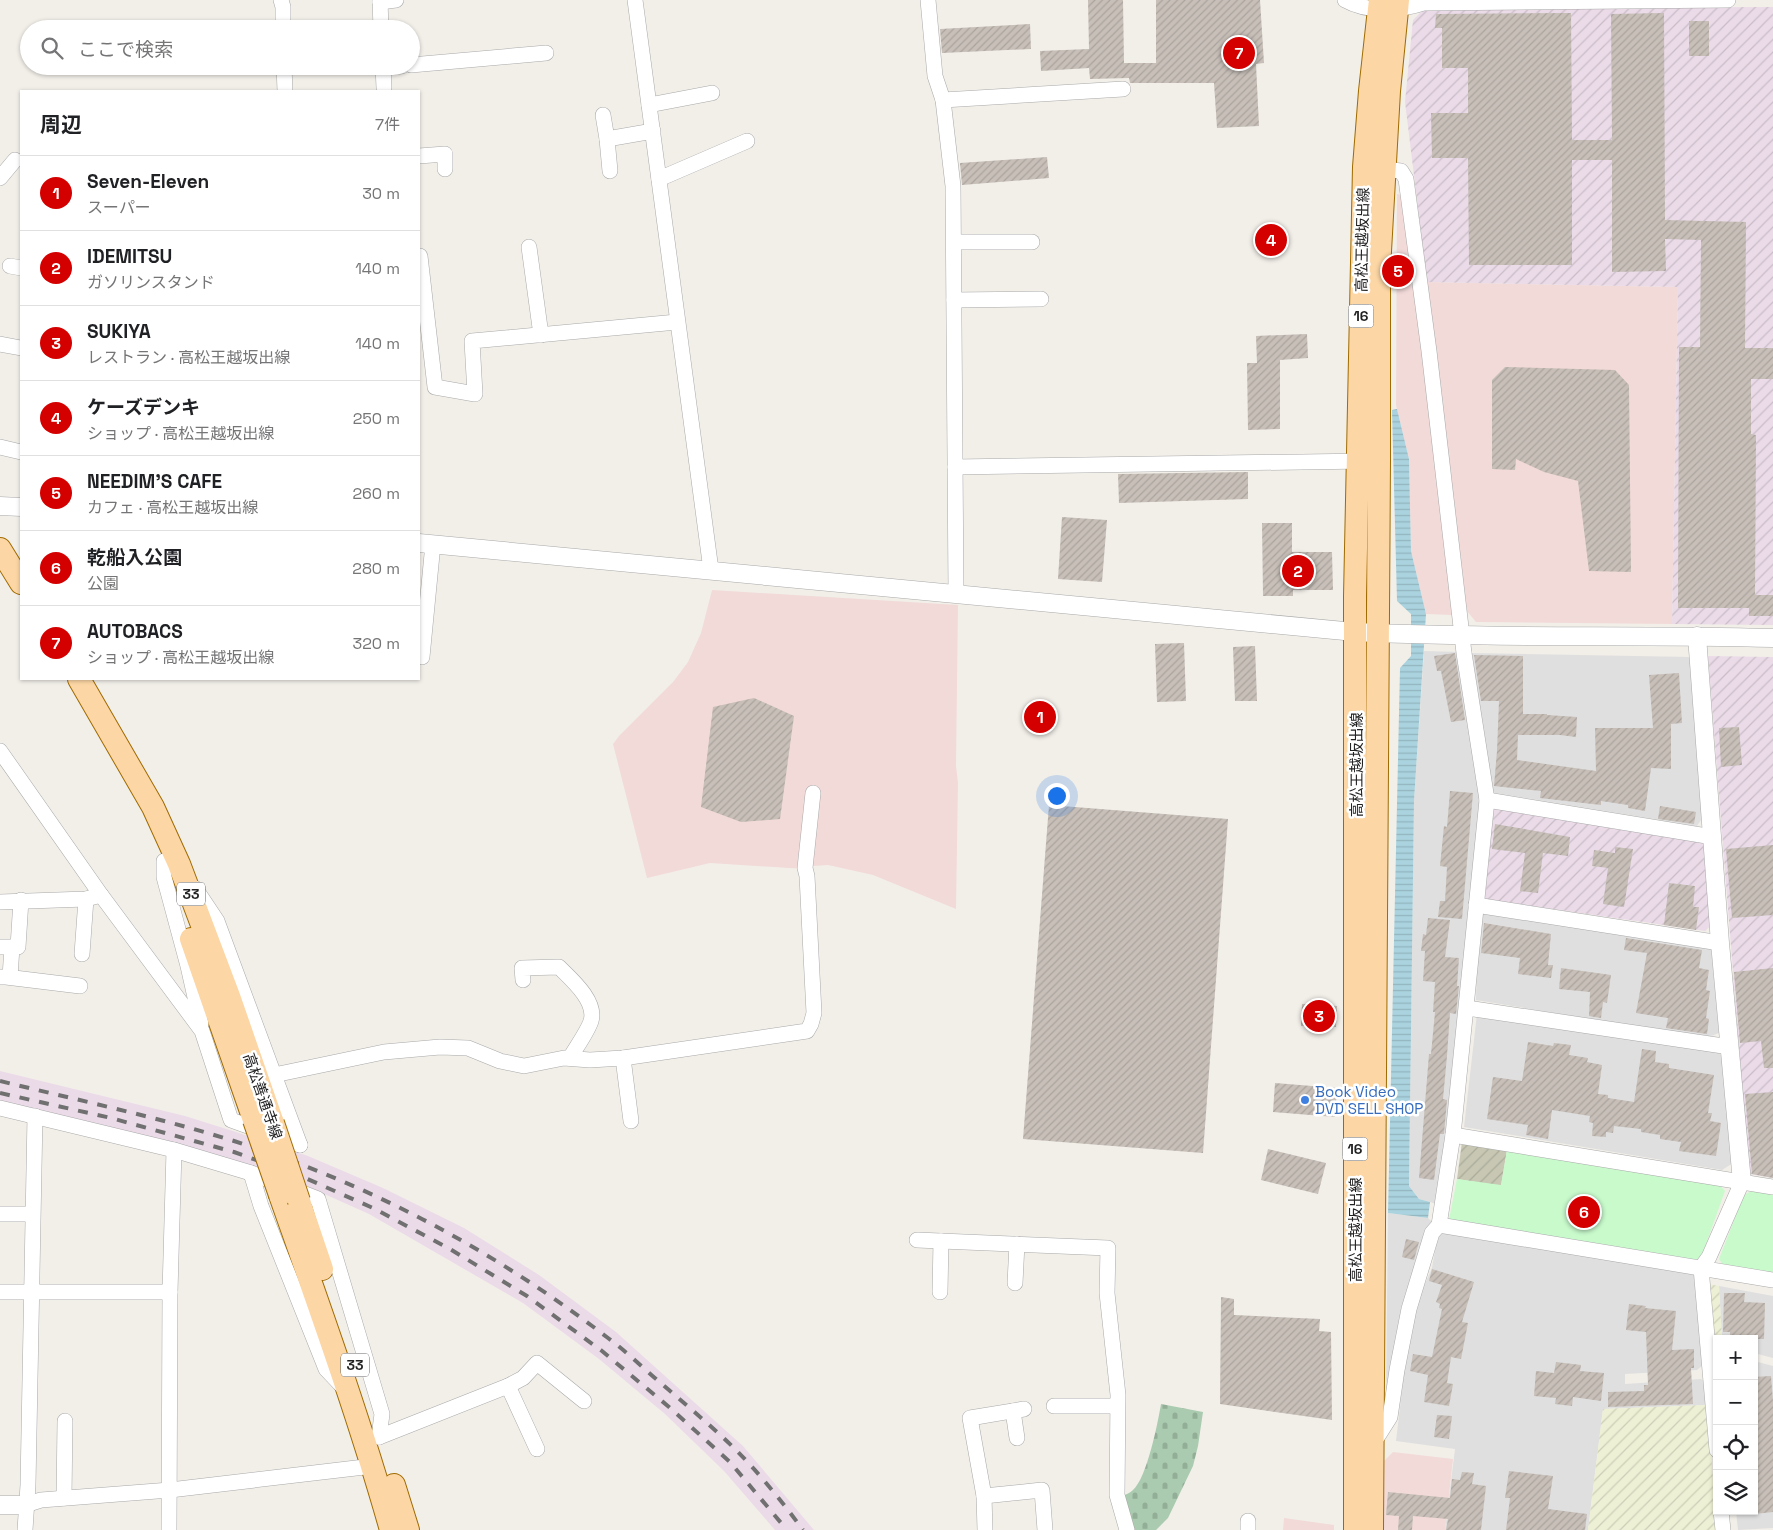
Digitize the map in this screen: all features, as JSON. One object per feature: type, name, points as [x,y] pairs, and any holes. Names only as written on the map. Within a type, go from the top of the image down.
[{"type":"main road","name":"高松王越坂出線","points":[[1372,1530],[1363,1439],[1355,632],[1368,461],[1374,168],[1370,91],[1390,3]]},
{"type":"main road","name":"高松王越坂出線","points":[[1355,1530],[1363,1439],[1377,633],[1368,461]]},
{"type":"main road","points":[[0,549],[20,581]]},
{"type":"main road","points":[[0,569],[20,600]]},
{"type":"main road","name":"高松善通寺線","points":[[69,680],[102,735],[172,863]]},
{"type":"main road","name":"高松善通寺線","points":[[80,680],[153,807],[172,863],[230,999],[263,1122],[379,1437],[408,1530]]},
{"type":"main road","name":"高松善通寺線","points":[[290,1198],[391,1530]]},
{"type":"street","points":[[281,0],[284,20]]},
{"type":"street","points":[[381,20],[380,1],[396,0]]},
{"type":"street","points":[[635,0],[711,570]]},
{"type":"street","points":[[928,0],[935,76],[943,100],[953,186],[956,593]]},
{"type":"street","points":[[1345,0],[1368,8],[1390,3],[1409,8],[1424,3],[1728,0]]},
{"type":"street","points":[[420,64],[546,53]]},
{"type":"street","points":[[284,75],[285,90]]},
{"type":"street","points":[[383,75],[384,88]]},
{"type":"street","points":[[943,100],[1123,89]]},
{"type":"street","points":[[649,105],[712,93]]},
{"type":"street","points":[[603,115],[608,139],[610,171]]},
{"type":"street","points":[[608,139],[653,130]]},
{"type":"street","points":[[659,179],[747,141]]},
{"type":"street","points":[[420,156],[445,154],[445,169]]},
{"type":"street","points":[[0,178],[12,161]]},
{"type":"street","points":[[1363,1439],[1378,1436],[1390,1417],[1409,1309],[1432,1233],[1439,1225],[1454,1135],[1487,800],[1464,653],[1429,351],[1406,179],[1402,170],[1374,168]]},
{"type":"street","points":[[954,242],[1032,242]]},
{"type":"street","points":[[529,247],[541,335]]},
{"type":"street","points":[[420,256],[435,387],[475,394],[472,341],[677,322]]},
{"type":"street","points":[[954,300],[1041,299]]},
{"type":"street","points":[[0,344],[20,345]]},
{"type":"street","points":[[0,447],[20,452]]},
{"type":"street","points":[[955,467],[1368,461]]},
{"type":"street","points":[[0,506],[20,508]]},
{"type":"street","points":[[422,657],[426,543],[1355,632],[1773,638]]},
{"type":"street","points":[[1697,636],[1720,943],[1742,1182],[1709,1257],[1700,1268],[1709,1346],[1715,1425]]},
{"type":"street","points":[[0,751],[94,897],[202,1031]]},
{"type":"street","points":[[274,1075],[384,1052],[440,1047],[468,1048],[500,1062],[524,1066],[564,1058],[590,1060],[623,1058],[807,1031],[814,1013],[807,876],[805,868],[813,793]]},
{"type":"street","points":[[1487,800],[1713,837]]},
{"type":"street","points":[[172,863],[217,921],[300,1145],[231,1120],[202,1031],[188,966],[164,877],[172,863]]},
{"type":"street","points":[[0,902],[94,897]]},
{"type":"street","points":[[82,954],[94,897]]},
{"type":"street","points":[[21,900],[18,947],[6,947],[5,977],[80,986]]},
{"type":"street","points":[[1476,905],[1720,943]]},
{"type":"street","points":[[523,980],[522,968],[559,967],[584,993],[590,1008],[591,1021],[570,1058]]},
{"type":"street","points":[[1467,1008],[1730,1047]]},
{"type":"street","points":[[623,1058],[631,1121]]},
{"type":"street","points":[[0,1108],[174,1150],[251,1173],[318,1199],[382,1414],[379,1437],[508,1386],[522,1378],[537,1363],[584,1401]]},
{"type":"street","points":[[25,1530],[25,1505],[28,1485],[35,1116]]},
{"type":"street","points":[[1454,1135],[1773,1187]]},
{"type":"street","points":[[169,1530],[170,1292],[174,1150]]},
{"type":"street","points":[[251,1173],[265,1215],[326,1369],[349,1394]]},
{"type":"street","points":[[0,1214],[32,1214]]},
{"type":"street","points":[[1439,1225],[1773,1280]]},
{"type":"street","points":[[917,1240],[1108,1248],[1107,1293],[1118,1395],[1116,1406],[1117,1495],[1126,1530]]},
{"type":"street","points":[[940,1292],[941,1241]]},
{"type":"street","points":[[1015,1283],[1017,1244]]},
{"type":"street","points":[[0,1292],[170,1292]]},
{"type":"street","points":[[508,1386],[537,1449]]},
{"type":"street","points":[[1054,1406],[1116,1406]]},
{"type":"street","points":[[985,1530],[984,1496],[970,1418],[1019,1410],[1017,1438]]},
{"type":"street","points":[[64,1498],[65,1421]]},
{"type":"street","points":[[0,1505],[25,1505],[41,1500],[170,1490],[373,1466]]},
{"type":"street","points":[[984,1496],[1042,1490],[1045,1530]]},
{"type":"street","points":[[1721,1515],[1723,1530]]},
{"type":"shaded area","points":[[1773,7],[1773,625],[1672,624],[1678,287],[1427,282],[1405,102],[1413,20],[1425,8]]},
{"type":"shaded area","points":[[1397,194],[1405,195],[1452,615],[1426,614],[1411,551],[1409,459],[1396,405]]},
{"type":"shaded area","points":[[1427,282],[1678,287],[1672,624],[1476,622],[1467,611]]},
{"type":"shaded area","points":[[712,590],[958,605],[956,909],[873,875],[828,865],[812,866],[805,869],[710,863],[647,878],[613,744],[673,682],[688,662],[701,633]]},
{"type":"shaded area","points":[[1424,651],[1459,652],[1481,787],[1448,1134],[1437,1204],[1419,1199],[1409,1186],[1414,801]]},
{"type":"shaded area","points":[[1469,653],[1691,657],[1703,817],[1697,826],[1489,792]]},
{"type":"shaded area","points":[[1708,656],[1773,657],[1773,1178],[1749,1174]]},
{"type":"shaded area","points":[[1493,807],[1699,839],[1705,846],[1710,926],[1705,931],[1484,899]]},
{"type":"shaded area","points":[[1483,911],[1711,948],[1719,1033],[1706,1038],[1476,1000],[1477,957]]},
{"type":"shaded area","points":[[1477,1014],[1717,1051],[1723,1058],[1733,1163],[1722,1170],[1464,1127]]},
{"type":"shaded area","points":[[0,1071],[185,1116],[308,1156],[383,1188],[464,1228],[539,1275],[616,1332],[743,1446],[814,1530],[775,1530],[724,1471],[665,1414],[599,1359],[523,1303],[369,1214],[302,1184],[0,1103]]},
{"type":"shaded area","points":[[1462,1142],[1507,1150],[1501,1186],[1457,1179]]},
{"type":"shaded area","points":[[1388,1213],[1428,1218],[1432,1222],[1406,1305],[1386,1394]]},
{"type":"shaded area","points":[[1442,1233],[1695,1273],[1704,1364],[1697,1370],[1625,1374],[1625,1384],[1701,1379],[1706,1383],[1707,1405],[1603,1409],[1588,1530],[1445,1530],[1455,1449],[1396,1441],[1411,1315],[1432,1268],[1437,1239]]},
{"type":"shaded area","points":[[1708,1284],[1719,1286],[1722,1335],[1714,1335]]},
{"type":"shaded area","points":[[1719,1286],[1773,1296],[1773,1358],[1758,1354],[1758,1335],[1722,1335]]},
{"type":"shaded area","points":[[1758,1362],[1773,1366],[1773,1528],[1738,1530],[1736,1515],[1758,1515]]},
{"type":"shaded area","points":[[1707,1405],[1713,1480],[1713,1515],[1716,1515],[1717,1530],[1588,1530],[1603,1409]]},
{"type":"shaded area","points":[[1393,1452],[1453,1459],[1445,1530],[1383,1530],[1383,1462]]},
{"type":"shaded area","points":[[1284,1518],[1334,1525],[1334,1530],[1283,1530]]},
{"type":"green space","points":[[1507,1150],[1718,1183],[1725,1191],[1701,1258],[1694,1260],[1449,1220],[1457,1179],[1501,1185]]},
{"type":"green space","points":[[1755,1189],[1773,1193],[1773,1274],[1724,1266],[1719,1259],[1744,1195]]},
{"type":"green space","points":[[1161,1404],[1203,1412],[1193,1466],[1168,1518],[1156,1530],[1129,1530],[1123,1496],[1133,1490],[1143,1474],[1151,1449]]},
{"type":"water","points":[[1397,409],[1409,459],[1411,551],[1426,614],[1414,801],[1409,1186],[1419,1199],[1430,1202],[1428,1218],[1388,1213],[1400,668],[1411,656],[1411,614],[1397,601],[1392,410]]},
{"type":"building","points":[[1088,0],[1123,0],[1124,63],[1156,63],[1156,0],[1260,0],[1264,63],[1256,64],[1259,126],[1217,128],[1214,83],[1130,83],[1129,78],[1090,79],[1089,68],[1041,71],[1040,51],[1089,49]]},
{"type":"building","points":[[1571,13],[1572,140],[1612,140],[1611,14],[1664,13],[1665,220],[1746,222],[1745,348],[1773,348],[1773,379],[1751,379],[1751,434],[1756,435],[1755,595],[1773,595],[1773,616],[1749,616],[1749,608],[1678,608],[1679,347],[1700,347],[1701,240],[1665,239],[1666,271],[1612,272],[1612,160],[1572,160],[1572,265],[1469,265],[1468,158],[1432,158],[1431,113],[1468,113],[1468,68],[1442,68],[1442,28],[1435,28],[1436,14]]},
{"type":"building","points":[[1689,21],[1709,21],[1709,56],[1689,56]]},
{"type":"building","points":[[1030,24],[1031,49],[942,53],[940,29]]},
{"type":"building","points":[[1047,157],[1049,178],[962,185],[960,163]]},
{"type":"building","points":[[1307,334],[1308,358],[1280,360],[1280,429],[1248,430],[1247,363],[1257,363],[1256,336]]},
{"type":"building","points":[[1505,367],[1615,370],[1629,385],[1631,572],[1589,571],[1578,481],[1544,472],[1516,459],[1515,470],[1492,469],[1492,380]]},
{"type":"building","points":[[1248,472],[1248,499],[1119,503],[1118,474]]},
{"type":"building","points":[[1062,517],[1107,520],[1102,582],[1058,579]]},
{"type":"building","points":[[1262,523],[1292,523],[1292,552],[1332,552],[1333,590],[1293,590],[1293,596],[1263,596]]},
{"type":"building","points":[[1184,643],[1186,701],[1157,702],[1155,644]]},
{"type":"building","points":[[1255,646],[1257,701],[1235,701],[1233,647]]},
{"type":"building","points":[[1455,653],[1465,720],[1451,722],[1441,671],[1437,671],[1434,656]]},
{"type":"building","points":[[1474,655],[1523,656],[1523,714],[1577,717],[1576,737],[1518,735],[1517,760],[1596,771],[1595,728],[1653,728],[1649,675],[1679,673],[1682,723],[1671,724],[1671,769],[1651,768],[1645,811],[1628,808],[1628,805],[1601,801],[1601,805],[1540,798],[1541,791],[1494,786],[1499,701],[1481,701]]},
{"type":"building","points":[[754,698],[794,716],[780,819],[741,822],[701,807],[713,707]]},
{"type":"building","points":[[1739,727],[1742,765],[1721,767],[1719,728]]},
{"type":"building","points":[[1450,791],[1473,793],[1462,919],[1438,917],[1440,901],[1445,901],[1447,867],[1440,866],[1444,826],[1447,827]]},
{"type":"building","points":[[1049,805],[1228,819],[1203,1153],[1023,1139]]},
{"type":"building","points":[[1660,806],[1696,812],[1694,824],[1658,819]]},
{"type":"building","points":[[1495,824],[1570,837],[1568,856],[1543,853],[1538,893],[1520,891],[1525,853],[1492,849]]},
{"type":"building","points":[[1773,845],[1773,915],[1732,918],[1726,849]]},
{"type":"building","points":[[1615,847],[1633,849],[1624,907],[1603,904],[1608,868],[1592,866],[1594,850],[1615,853]]},
{"type":"building","points":[[1669,883],[1695,886],[1693,907],[1699,907],[1696,930],[1664,925]]},
{"type":"building","points":[[1428,918],[1450,920],[1445,957],[1459,958],[1456,1014],[1450,1013],[1443,1099],[1447,1100],[1444,1134],[1440,1134],[1434,1180],[1419,1178],[1429,1054],[1431,1054],[1435,1012],[1433,1012],[1435,982],[1423,981],[1425,951],[1421,951],[1423,934],[1426,935]]},
{"type":"building","points":[[1484,923],[1551,934],[1548,965],[1553,965],[1551,978],[1518,974],[1520,958],[1481,953]]},
{"type":"building","points":[[1626,938],[1702,950],[1699,968],[1709,970],[1706,990],[1710,991],[1706,1018],[1709,1019],[1707,1034],[1666,1028],[1668,1018],[1636,1013],[1647,953],[1624,950]]},
{"type":"building","points":[[1561,968],[1611,975],[1607,1003],[1603,1002],[1601,1018],[1589,1016],[1590,992],[1559,989]]},
{"type":"building","points":[[1773,968],[1773,1068],[1764,1068],[1761,1041],[1740,1043],[1734,972]]},
{"type":"building","points":[[1302,1004],[1337,1006],[1336,1027],[1301,1026]]},
{"type":"building","points":[[1528,1042],[1553,1046],[1554,1043],[1571,1045],[1569,1055],[1588,1058],[1587,1062],[1602,1065],[1598,1094],[1608,1095],[1608,1098],[1634,1102],[1642,1049],[1656,1051],[1655,1062],[1669,1064],[1669,1068],[1714,1075],[1708,1113],[1712,1113],[1710,1121],[1721,1123],[1716,1156],[1679,1151],[1681,1142],[1660,1139],[1660,1135],[1641,1132],[1641,1129],[1614,1126],[1613,1133],[1606,1132],[1606,1137],[1592,1136],[1593,1123],[1589,1122],[1590,1116],[1552,1110],[1548,1139],[1526,1135],[1528,1125],[1487,1119],[1493,1077],[1522,1081]]},
{"type":"building","name":"Book Video DVD SELL SHOP","points":[[1275,1083],[1337,1088],[1335,1117],[1273,1112]]},
{"type":"building","points":[[1773,1092],[1773,1178],[1752,1174],[1745,1094]]},
{"type":"building","points":[[1268,1149],[1326,1163],[1318,1194],[1261,1180]]},
{"type":"building","points":[[1406,1239],[1419,1242],[1414,1260],[1402,1257]]},
{"type":"building","points":[[1432,1269],[1474,1282],[1462,1322],[1468,1323],[1461,1359],[1451,1357],[1447,1383],[1453,1384],[1449,1406],[1424,1402],[1428,1375],[1410,1371],[1413,1354],[1432,1357],[1442,1309],[1439,1308],[1440,1304],[1436,1302],[1442,1285],[1429,1281]]},
{"type":"building","points":[[1724,1293],[1745,1293],[1744,1302],[1765,1303],[1764,1339],[1758,1339],[1758,1335],[1730,1335],[1730,1332],[1723,1332]]},
{"type":"building","points":[[1221,1297],[1234,1299],[1234,1315],[1320,1319],[1319,1331],[1331,1332],[1332,1420],[1220,1404]]},
{"type":"building","points":[[1629,1304],[1646,1306],[1645,1308],[1676,1311],[1672,1350],[1694,1349],[1694,1368],[1691,1368],[1693,1404],[1608,1407],[1608,1392],[1644,1391],[1644,1385],[1648,1385],[1646,1332],[1626,1330]]},
{"type":"building","points":[[1556,1362],[1581,1365],[1580,1371],[1604,1373],[1601,1401],[1573,1397],[1572,1406],[1555,1404],[1556,1398],[1534,1396],[1536,1371],[1554,1373]]},
{"type":"building","points":[[1771,1376],[1773,1401],[1773,1512],[1758,1514],[1758,1380],[1758,1377]]},
{"type":"building","points":[[1437,1415],[1452,1416],[1449,1439],[1434,1437]]},
{"type":"building","points":[[1509,1471],[1553,1476],[1548,1509],[1587,1514],[1585,1530],[1506,1530],[1510,1498],[1505,1498]]},
{"type":"building","points":[[1462,1472],[1474,1473],[1472,1484],[1486,1486],[1481,1530],[1446,1530],[1448,1519],[1413,1516],[1412,1530],[1398,1530],[1399,1516],[1386,1515],[1388,1492],[1450,1498],[1452,1479],[1460,1480]]},
{"type":"railway","points":[[0,1081],[176,1124],[234,1141],[334,1178],[430,1223],[476,1249],[565,1306],[629,1355],[736,1450],[771,1489],[803,1530]]},
{"type":"railway","points":[[0,1093],[111,1118],[234,1152],[303,1177],[373,1208],[450,1249],[527,1296],[602,1351],[669,1407],[730,1462],[787,1530]]},
{"type":"place","name":"AUTOBACS","points":[[1239,53]]},
{"type":"place","name":"ケーズデンキ","points":[[1271,240]]},
{"type":"place","name":"NEEDIM'S CAFE","points":[[1398,271]]},
{"type":"place","name":"IDEMITSU","points":[[1298,571]]},
{"type":"place","name":"Seven-Eleven","points":[[1040,717]]},
{"type":"place","name":"SUKIYA","points":[[1319,1016]]},
{"type":"place","name":"Book Video DVD SELL SHOP","points":[[1305,1100]]},
{"type":"place","name":"乾船入公園","points":[[1584,1212]]}]
